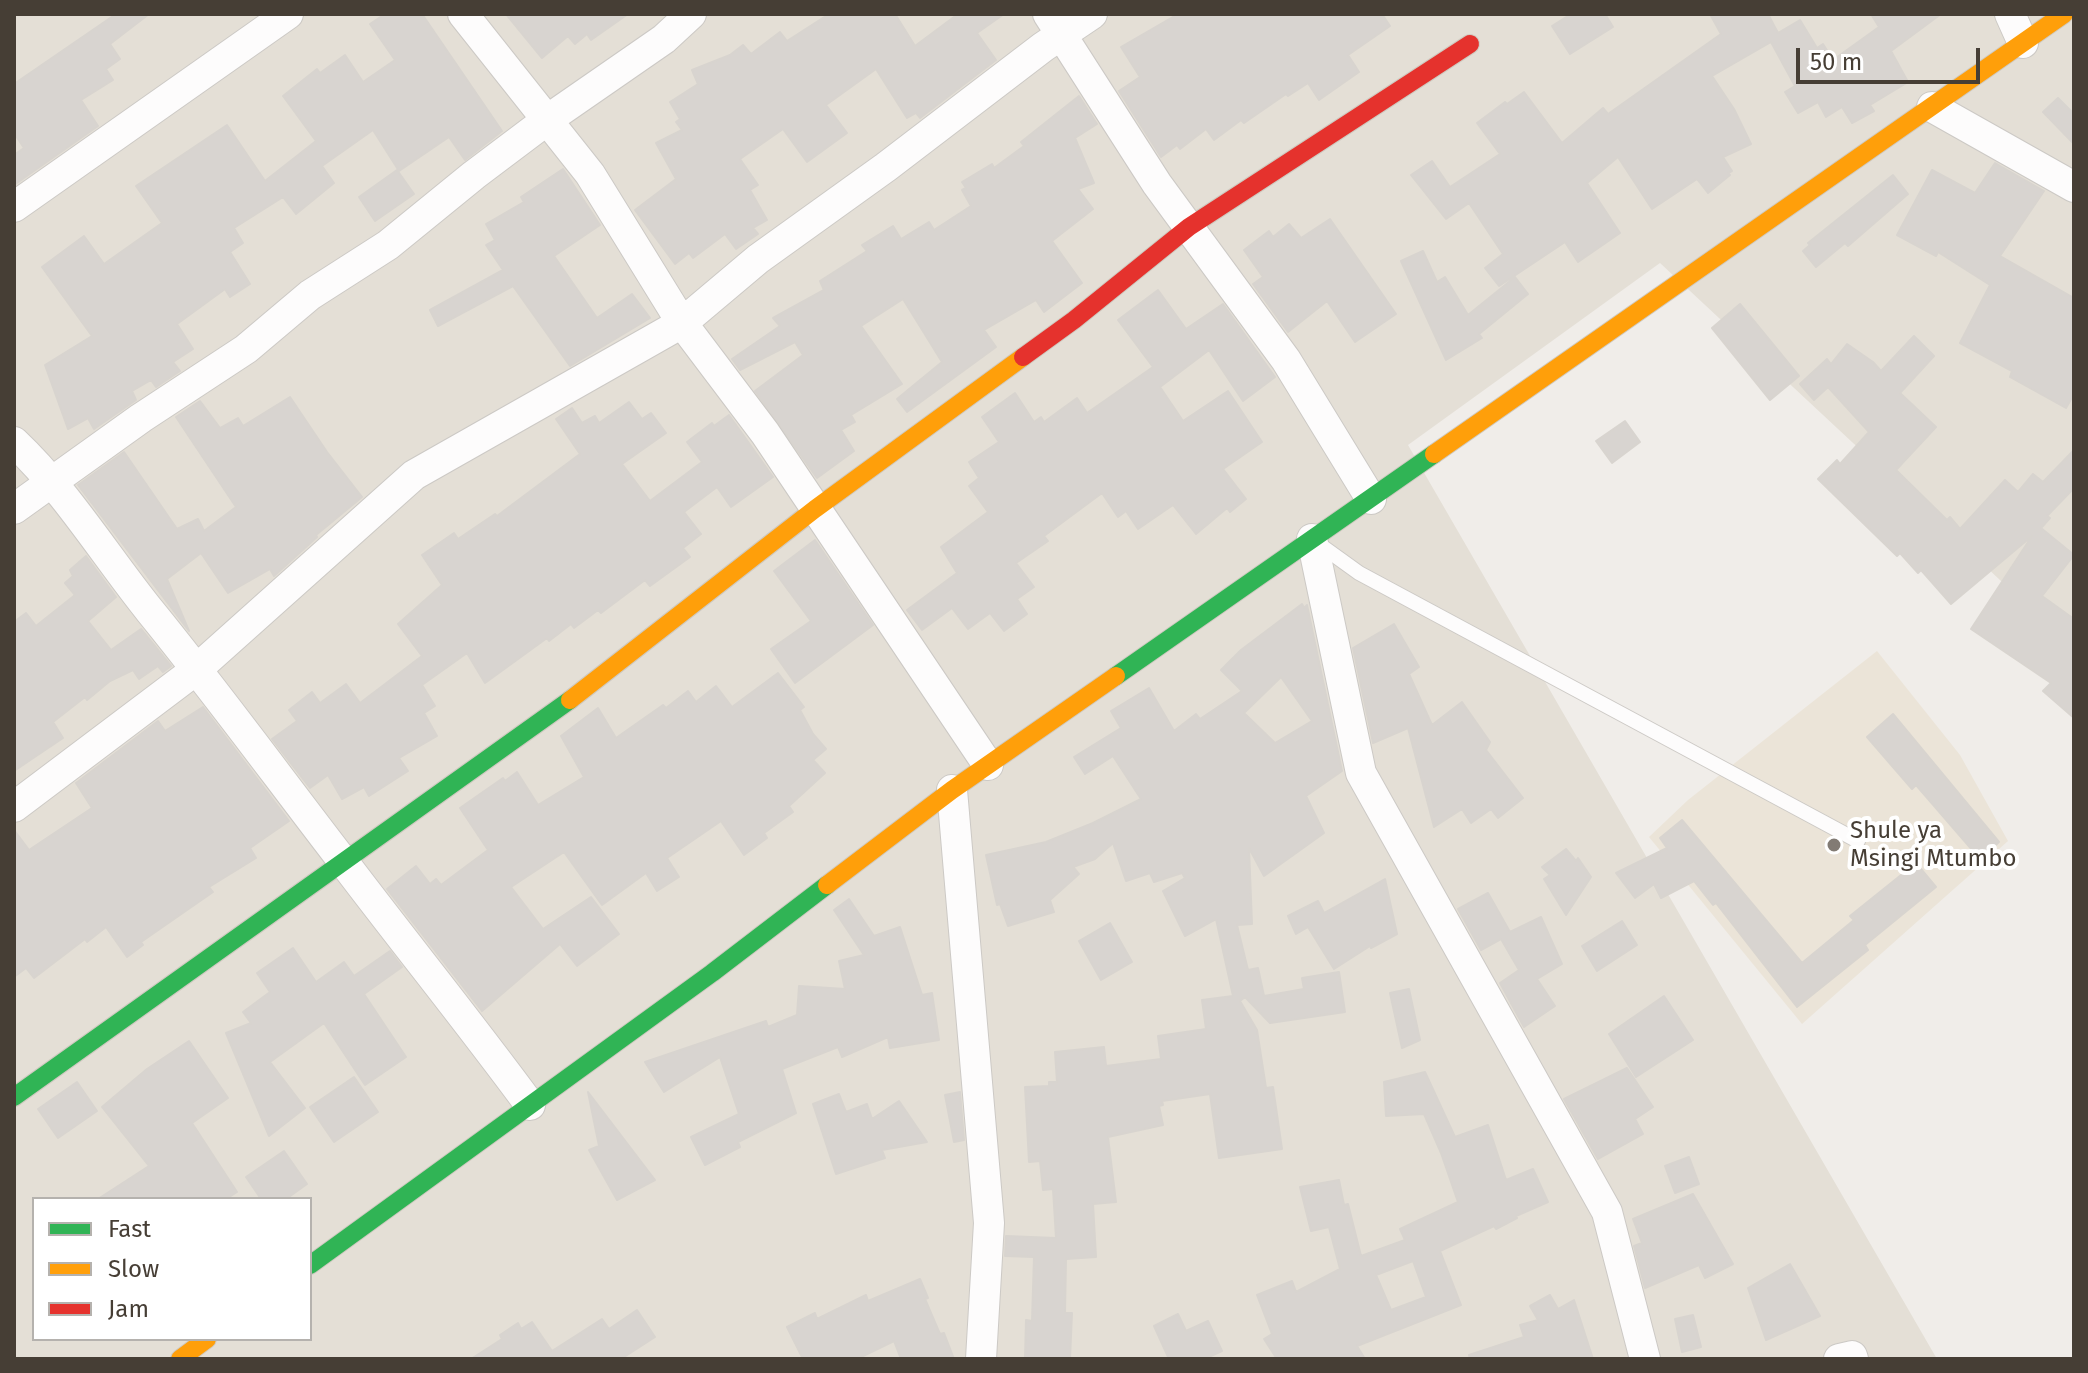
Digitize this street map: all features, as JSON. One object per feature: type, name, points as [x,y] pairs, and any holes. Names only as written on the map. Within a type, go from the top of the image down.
[{"type":"street","points":[[14,207],[288,14]]},
{"type":"street","points":[[463,14],[590,174],[682,323],[765,433],[988,765]]},
{"type":"street","points":[[14,509],[246,349],[310,295],[388,245],[474,175],[664,39],[691,14]]},
{"type":"street","points":[[14,807],[197,669],[414,475],[682,323],[758,259],[1056,24],[1092,14]]},
{"type":"street","points":[[2010,14],[2023,43]]},
{"type":"street","points":[[312,1264],[712,973],[952,790],[2064,14]]},
{"type":"street","points":[[1056,24],[1157,184],[1286,360],[1371,499]]},
{"type":"street","points":[[14,1097],[551,714],[815,509],[1074,320],[1189,227],[1470,44]]},
{"type":"street","points":[[1932,107],[2074,187]]},
{"type":"street","points":[[14,442],[41,468],[530,1105]]},
{"type":"street","points":[[1312,539],[1361,773],[1607,1212],[1645,1359]]},
{"type":"street","points":[[952,790],[989,1223],[981,1359]]},
{"type":"street","points":[[180,1359],[204,1341]]},
{"type":"street","points":[[1839,1359],[1852,1356],[1853,1359]]},
{"type":"lane","points":[[1312,539],[1359,573],[1858,841]]},
{"type":"shaded area","points":[[14,14],[2074,14],[2074,649],[1660,263],[1408,445],[1937,1359],[14,1359]]},
{"type":"shaded area","points":[[1877,651],[1960,755],[2008,841],[1802,1024],[1649,837],[1688,800]]},
{"type":"building","points":[[116,14],[149,14],[110,44],[120,59],[106,69],[113,80],[81,100],[98,126],[14,185],[14,155],[24,148],[14,133],[14,84]]},
{"type":"building","points":[[385,14],[422,14],[502,131],[465,160],[449,137],[399,171],[373,130],[322,166],[334,183],[296,214],[283,197],[234,228],[243,243],[230,252],[250,284],[230,297],[225,289],[177,324],[193,349],[173,362],[180,371],[156,387],[151,380],[132,391],[136,400],[94,429],[88,418],[68,429],[45,365],[92,336],[42,267],[84,236],[104,264],[162,223],[136,186],[227,125],[265,181],[316,141],[283,96],[317,69],[320,73],[345,55],[363,82],[395,60],[370,24]]},
{"type":"building","points":[[506,14],[628,14],[591,40],[587,34],[575,44],[568,36],[542,58]]},
{"type":"building","points":[[829,14],[895,14],[915,46],[958,14],[1004,14],[977,33],[996,60],[920,118],[916,113],[907,118],[876,69],[826,105],[847,133],[807,162],[783,129],[740,159],[758,185],[750,190],[767,220],[753,228],[758,234],[736,249],[725,234],[693,258],[689,253],[675,264],[635,210],[676,179],[656,143],[682,130],[676,122],[680,119],[670,102],[698,84],[692,70],[730,55],[743,45],[751,54],[780,32],[787,41]]},
{"type":"building","points":[[1178,14],[1382,14],[1390,26],[1348,55],[1359,72],[1319,100],[1308,83],[1244,123],[1241,120],[1214,140],[1206,129],[1180,149],[1177,145],[1161,157],[1119,91],[1140,77],[1121,47]]},
{"type":"building","points":[[1571,14],[1605,14],[1613,27],[1570,54],[1552,26]]},
{"type":"building","points":[[1710,14],[1768,14],[1778,33],[1800,20],[1817,48],[1823,44],[1833,60],[1879,27],[1871,14],[1941,14],[1891,51],[1908,82],[1870,105],[1874,111],[1852,123],[1842,107],[1826,117],[1818,102],[1798,113],[1785,92],[1795,86],[1771,42],[1712,76],[1734,109],[1751,144],[1723,157],[1732,171],[1728,173],[1730,175],[1708,193],[1697,179],[1652,209],[1618,157],[1587,183],[1620,233],[1578,262],[1565,242],[1499,286],[1485,268],[1503,254],[1469,203],[1446,219],[1411,175],[1432,161],[1450,187],[1500,154],[1477,123],[1524,92],[1562,143],[1603,108],[1608,114],[1721,34]]},
{"type":"building","points":[[1079,96],[1097,124],[1075,138],[1094,183],[1078,189],[1093,209],[1052,241],[1082,283],[1044,312],[1036,300],[984,330],[996,347],[907,412],[897,399],[942,362],[903,299],[861,326],[902,384],[851,415],[855,422],[841,430],[854,451],[817,478],[755,391],[803,355],[795,342],[740,370],[732,359],[780,326],[773,318],[824,290],[820,281],[867,251],[862,245],[893,226],[901,239],[929,222],[934,230],[971,206],[962,190],[966,188],[962,182],[992,164],[994,168],[1024,146],[1021,142]]},
{"type":"building","points":[[2058,98],[2074,114],[2074,144],[2043,112]]},
{"type":"building","points":[[1995,163],[2044,191],[2000,256],[2074,298],[2074,394],[2066,408],[2010,377],[2012,371],[1960,343],[1990,285],[1938,252],[1936,256],[1897,235],[1932,170],[1975,193]]},
{"type":"building","points":[[563,169],[600,225],[554,256],[597,318],[632,294],[650,318],[570,366],[513,286],[438,326],[430,310],[503,270],[486,245],[495,240],[486,224],[524,202],[521,197]]},
{"type":"building","points":[[397,170],[414,194],[375,221],[359,197]]},
{"type":"building","points":[[1893,175],[1908,194],[1848,246],[1845,243],[1816,267],[1803,251],[1810,245],[1808,243]]},
{"type":"building","points":[[1330,219],[1396,314],[1355,342],[1327,301],[1288,332],[1253,284],[1263,277],[1244,250],[1269,231],[1273,237],[1289,224],[1301,238]]},
{"type":"building","points":[[1423,251],[1437,282],[1445,277],[1468,315],[1515,277],[1528,294],[1479,334],[1482,338],[1446,360],[1401,261]]},
{"type":"building","points":[[1158,290],[1186,329],[1223,304],[1275,377],[1243,401],[1209,350],[1160,387],[1183,421],[1228,391],[1262,442],[1223,469],[1246,499],[1230,512],[1227,508],[1196,534],[1173,505],[1138,529],[1126,511],[1118,517],[1102,493],[1044,536],[1048,541],[1016,563],[1034,587],[1017,599],[1027,614],[1004,631],[990,613],[968,629],[952,608],[922,630],[907,610],[957,573],[941,547],[988,512],[969,486],[979,478],[969,462],[999,442],[982,417],[1015,393],[1034,422],[1041,417],[1044,422],[1077,398],[1087,413],[1153,367],[1118,320]]},
{"type":"building","points":[[1740,304],[1799,376],[1770,400],[1712,328]]},
{"type":"building","points":[[1914,336],[1934,356],[1900,393],[1936,427],[1896,470],[1947,520],[1950,517],[1960,529],[2005,480],[2018,492],[2033,474],[2043,482],[2074,450],[2074,488],[2047,516],[2050,518],[2041,528],[2074,555],[2042,596],[2074,619],[2074,718],[2043,691],[2051,683],[1971,629],[2032,536],[1951,604],[1921,570],[1918,573],[1900,553],[1897,556],[1818,479],[1837,460],[1840,464],[1869,432],[1828,387],[1814,400],[1800,384],[1827,359],[1831,364],[1847,344],[1881,371]]},
{"type":"building","points":[[290,397],[362,497],[316,535],[274,576],[270,569],[228,593],[201,553],[167,579],[189,631],[78,485],[124,452],[177,529],[198,519],[204,531],[236,507],[176,417],[200,401],[220,428],[238,418],[243,426]]},
{"type":"building","points":[[629,402],[642,419],[651,413],[666,433],[622,464],[650,501],[702,462],[687,442],[712,423],[714,426],[729,415],[773,477],[731,507],[717,487],[684,512],[701,534],[683,548],[690,557],[650,586],[645,580],[601,613],[598,610],[574,628],[571,624],[549,641],[547,638],[485,683],[467,653],[422,685],[435,706],[424,713],[437,736],[399,758],[408,771],[369,796],[364,787],[342,799],[328,775],[310,788],[272,739],[297,721],[289,710],[312,692],[320,703],[346,684],[360,703],[422,656],[398,624],[442,585],[422,555],[454,533],[458,539],[495,514],[497,516],[580,454],[556,419],[572,408],[582,423],[595,416],[599,423]]},
{"type":"building","points":[[1625,421],[1640,442],[1612,463],[1596,441]]},
{"type":"building","points":[[815,540],[873,625],[795,683],[771,649],[811,621],[774,571]]},
{"type":"building","points":[[86,556],[116,597],[88,621],[111,650],[141,629],[171,666],[163,672],[158,666],[139,679],[133,670],[110,681],[87,700],[85,697],[53,722],[63,738],[14,771],[14,622],[26,613],[36,626],[75,595],[65,583],[73,576],[70,570]]},
{"type":"building","points":[[1302,604],[1304,608],[1307,605],[1342,771],[1306,796],[1324,833],[1264,876],[1249,848],[1252,924],[1237,925],[1248,970],[1258,968],[1264,996],[1304,989],[1302,978],[1339,972],[1345,1012],[1270,1023],[1245,997],[1240,1001],[1257,1030],[1266,1088],[1273,1087],[1282,1149],[1219,1158],[1210,1094],[1162,1101],[1163,1105],[1159,1106],[1163,1125],[1108,1137],[1116,1202],[1093,1204],[1096,1257],[1066,1259],[1065,1313],[1072,1313],[1070,1359],[1025,1358],[1026,1320],[1032,1321],[1034,1257],[1005,1256],[1006,1236],[1056,1238],[1053,1189],[1043,1190],[1040,1161],[1029,1162],[1025,1087],[1049,1086],[1049,1082],[1057,1082],[1055,1052],[1104,1047],[1106,1066],[1161,1059],[1158,1036],[1206,1029],[1202,1000],[1233,996],[1216,919],[1185,936],[1163,891],[1185,878],[1182,873],[1154,882],[1150,873],[1126,881],[1113,843],[1095,859],[1073,867],[1079,874],[1050,900],[1054,912],[1008,926],[1000,904],[997,905],[986,855],[1046,842],[1141,799],[1113,756],[1085,774],[1074,757],[1121,728],[1111,711],[1149,688],[1174,731],[1196,714],[1200,719],[1242,691],[1221,670],[1241,650]],"holes":[[[1281,677],[1312,721],[1275,743],[1244,713]]]},
{"type":"building","points":[[1394,624],[1419,667],[1409,674],[1432,725],[1462,702],[1490,742],[1486,750],[1523,798],[1498,818],[1491,809],[1471,823],[1462,809],[1434,827],[1408,728],[1373,743],[1353,648]]},
{"type":"building","points":[[778,673],[804,707],[800,710],[813,734],[826,749],[813,760],[825,773],[789,806],[793,812],[764,833],[767,838],[744,855],[721,821],[667,858],[679,877],[657,891],[646,873],[602,905],[564,852],[511,887],[543,929],[591,897],[619,934],[577,966],[560,944],[482,1011],[387,889],[416,866],[430,884],[436,879],[441,885],[488,850],[460,808],[503,778],[505,781],[517,772],[538,805],[584,777],[561,736],[598,708],[616,738],[688,691],[696,702],[716,686],[732,707]]},
{"type":"building","points":[[203,707],[289,821],[250,848],[256,858],[209,887],[213,892],[141,942],[143,945],[127,957],[106,927],[34,978],[26,968],[14,977],[14,830],[29,850],[92,808],[76,783],[158,721],[165,731]]},
{"type":"building","points":[[1893,714],[1999,842],[1980,859],[1916,785],[1912,789],[1867,737]]},
{"type":"building","points":[[1682,820],[1802,963],[1854,920],[1850,916],[1916,863],[1936,887],[1865,945],[1868,950],[1797,1007],[1716,903],[1713,905],[1694,881],[1661,898],[1654,884],[1635,898],[1616,873],[1667,848],[1660,838]]},
{"type":"building","points":[[1566,849],[1576,861],[1578,858],[1591,877],[1566,915],[1544,879],[1550,875],[1542,867]]},
{"type":"building","points":[[1385,879],[1397,934],[1370,946],[1334,969],[1308,927],[1296,934],[1288,916],[1318,901],[1324,913]]},
{"type":"building","points":[[1488,893],[1510,932],[1541,917],[1562,964],[1537,979],[1555,1006],[1524,1027],[1500,983],[1519,970],[1501,939],[1481,950],[1458,909]]},
{"type":"building","points":[[849,899],[874,936],[900,927],[922,995],[932,993],[939,1040],[890,1048],[888,1037],[842,1057],[838,1047],[782,1069],[796,1113],[738,1142],[740,1147],[705,1165],[691,1137],[739,1114],[720,1057],[664,1092],[645,1062],[766,1021],[768,1027],[797,1015],[799,986],[845,989],[839,961],[864,955],[834,910]]},
{"type":"building","points":[[1622,921],[1637,945],[1597,971],[1582,946]]},
{"type":"building","points":[[1110,923],[1132,962],[1101,980],[1079,941]]},
{"type":"building","points":[[293,948],[316,982],[344,962],[354,976],[390,951],[402,967],[364,994],[406,1057],[365,1085],[324,1023],[270,1062],[305,1108],[269,1136],[226,1033],[251,1023],[243,1012],[270,992],[257,973]]},
{"type":"building","points":[[1409,989],[1420,1040],[1402,1048],[1390,993]]},
{"type":"building","points":[[1664,996],[1693,1040],[1636,1077],[1609,1034]]},
{"type":"building","points":[[189,1041],[228,1098],[192,1123],[237,1192],[229,1197],[101,1197],[149,1166],[102,1107],[147,1069]]},
{"type":"building","points":[[1627,1068],[1653,1107],[1635,1119],[1643,1134],[1598,1159],[1564,1099]]},
{"type":"building","points":[[1425,1072],[1455,1137],[1488,1125],[1506,1180],[1533,1169],[1548,1202],[1496,1229],[1494,1226],[1440,1251],[1461,1305],[1357,1346],[1365,1359],[1277,1359],[1264,1339],[1272,1334],[1257,1295],[1292,1281],[1296,1292],[1340,1269],[1329,1227],[1311,1231],[1300,1187],[1339,1180],[1361,1256],[1405,1240],[1400,1229],[1458,1202],[1424,1114],[1386,1116],[1384,1082]],"holes":[[[1413,1261],[1426,1297],[1391,1310],[1376,1275]]]},
{"type":"building","points":[[354,1077],[378,1112],[334,1142],[310,1107]]},
{"type":"building","points":[[77,1082],[97,1111],[58,1138],[38,1109]]},
{"type":"building","points":[[588,1092],[655,1180],[617,1200],[589,1150],[599,1146]]},
{"type":"building","points":[[960,1092],[964,1140],[954,1142],[945,1095]]},
{"type":"building","points":[[839,1094],[846,1112],[867,1104],[872,1119],[899,1101],[927,1142],[882,1150],[885,1158],[836,1174],[813,1104]]},
{"type":"building","points":[[284,1151],[307,1184],[289,1197],[260,1197],[246,1177]]},
{"type":"building","points":[[1689,1157],[1699,1184],[1675,1193],[1665,1166]]},
{"type":"building","points":[[1693,1194],[1733,1264],[1705,1278],[1699,1265],[1645,1288],[1634,1246],[1642,1243],[1633,1219]]},
{"type":"building","points":[[1790,1264],[1820,1316],[1766,1340],[1748,1288]]},
{"type":"building","points":[[920,1279],[928,1298],[925,1299],[954,1359],[901,1359],[894,1341],[857,1359],[803,1359],[787,1327],[815,1313],[817,1319],[866,1295],[868,1301]]},
{"type":"building","points":[[1550,1295],[1558,1309],[1574,1300],[1593,1359],[1470,1359],[1469,1355],[1524,1337],[1520,1325],[1538,1320],[1530,1306]]},
{"type":"building","points":[[637,1310],[655,1337],[621,1359],[471,1359],[502,1339],[500,1335],[518,1323],[521,1329],[532,1322],[552,1351],[602,1319],[609,1329]]},
{"type":"building","points":[[1178,1314],[1186,1331],[1208,1321],[1222,1351],[1204,1359],[1169,1359],[1154,1326]]},
{"type":"building","points":[[1693,1315],[1701,1347],[1682,1352],[1675,1319]]},
{"type":"traffic: fast","points":[[1116,676],[1434,454]]},
{"type":"traffic: fast","points":[[14,1097],[570,700]]},
{"type":"traffic: fast","points":[[312,1264],[712,973],[827,885]]},
{"type":"traffic: slow","points":[[1434,454],[2064,14]]},
{"type":"traffic: slow","points":[[570,700],[815,509],[1023,357]]},
{"type":"traffic: slow","points":[[827,885],[952,790],[1116,676]]},
{"type":"traffic: slow","points":[[180,1359],[204,1341]]},
{"type":"traffic: jam","points":[[1023,357],[1189,227],[1470,44]]},
{"type":"place","name":"Shule ya Msingi Mtumbo","points":[[1834,845]]}]
